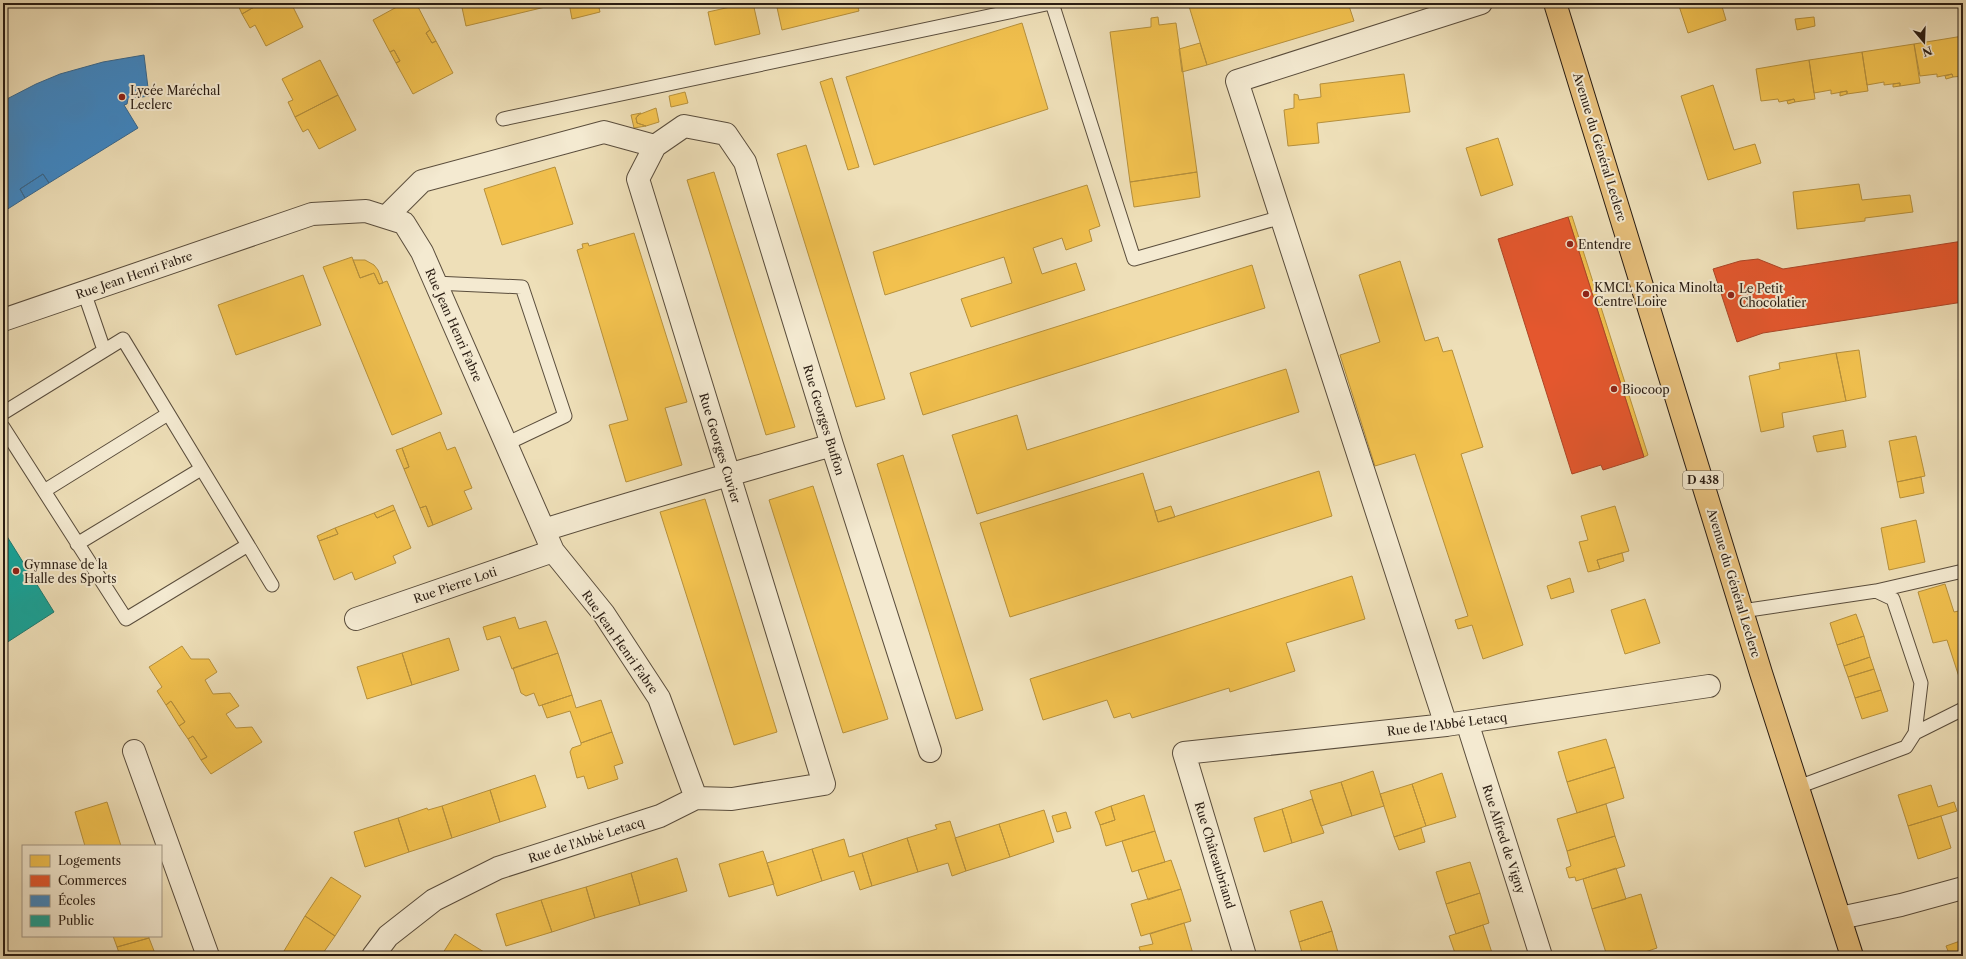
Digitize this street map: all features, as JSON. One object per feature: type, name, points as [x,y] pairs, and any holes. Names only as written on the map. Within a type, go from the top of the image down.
[{"type":"main road","name":"Avenue du Général Leclerc","points":[[1555,3],[1742,611],[1852,956]]},
{"type":"street","name":"Rue Alfred de Vigny","points":[[1481,3],[1237,81],[1282,217],[1456,724],[1541,956]]},
{"type":"street","name":"Rue Georges Buffon","points":[[654,146],[684,126],[726,134],[745,162],[832,445],[930,751]]},
{"type":"street","points":[[386,217],[422,181],[604,132],[654,146]]},
{"type":"street","name":"Rue Georges Cuvier","points":[[654,146],[638,179],[728,476],[824,784]]},
{"type":"street","name":"Rue Jean Henri Fabre","points":[[3,320],[312,214],[366,211],[404,223],[422,252],[553,551],[604,614],[659,698],[696,798]]},
{"type":"street","points":[[544,530],[646,498],[728,476],[832,445]]},
{"type":"street","name":"Rue Pierre Loti","points":[[356,619],[553,551]]},
{"type":"street","name":"Rue de l'Abbé Letacq","points":[[1184,753],[1456,724],[1709,686]]},
{"type":"street","points":[[134,751],[208,956]]},
{"type":"street","name":"Rue Châteaubriand","points":[[1184,753],[1245,956]]},
{"type":"street","name":"Rue de l'Abbé Letacq","points":[[373,956],[388,936],[434,900],[498,868],[660,816],[696,798],[732,799],[824,784]]},
{"type":"street","points":[[1840,918],[1901,905],[1963,888]]},
{"type":"lane","points":[[503,119],[1051,3],[1134,259],[1282,217]]},
{"type":"lane","points":[[435,283],[522,287],[564,416],[506,444]]},
{"type":"lane","points":[[84,292],[104,350]]},
{"type":"lane","points":[[3,413],[123,339],[272,585]]},
{"type":"lane","points":[[44,491],[168,414]]},
{"type":"lane","points":[[3,427],[126,619],[248,546]]},
{"type":"lane","points":[[77,544],[201,469]]},
{"type":"lane","points":[[1742,611],[1876,591],[1963,571]]},
{"type":"lane","points":[[1798,787],[1906,747],[1915,733],[1920,683],[1893,599],[1876,591]]},
{"type":"lane","points":[[1915,733],[1963,709]]},
{"type":"building: Logements","points":[[237,3],[261,3],[242,14]]},
{"type":"building: Logements","points":[[261,3],[291,3],[303,27],[266,46],[255,25],[250,28],[242,14]]},
{"type":"building: Logements","points":[[404,3],[416,3],[430,30],[426,33],[432,43],[436,41],[453,73],[413,94],[396,63],[400,61],[394,50],[390,52],[373,20]]},
{"type":"building: Logements","points":[[461,3],[562,3],[466,26]]},
{"type":"building: Logements","points":[[569,3],[598,3],[600,12],[572,19]]},
{"type":"building: Logements","points":[[626,3],[639,3],[627,6]]},
{"type":"building: Logements","points":[[753,3],[760,34],[715,45],[708,12]]},
{"type":"building: Logements","points":[[776,3],[857,3],[859,11],[782,30]]},
{"type":"building: Logements","points":[[1188,3],[1348,3],[1354,21],[1207,65]]},
{"type":"building: Logements","points":[[1678,3],[1721,3],[1726,20],[1688,33]]},
{"type":"building: Logements","points":[[1158,17],[1159,25],[1176,23],[1197,172],[1130,182],[1110,32],[1151,27],[1151,18]]},
{"type":"building: Logements","points":[[1814,17],[1815,26],[1797,30],[1795,19]]},
{"type":"building: Logements","points":[[1022,23],[1048,109],[874,165],[846,77]]},
{"type":"building: Logements","points":[[430,30],[436,41],[432,43],[426,33]]},
{"type":"building: Logements","points":[[1963,36],[1963,76],[1953,77],[1952,74],[1937,77],[1937,74],[1920,76],[1914,44]]},
{"type":"building: Logements","points":[[1200,43],[1207,65],[1182,72],[1179,49]]},
{"type":"building: Logements","points":[[1914,44],[1920,83],[1900,86],[1900,83],[1884,85],[1884,82],[1867,85],[1862,52]]},
{"type":"building: Logements","points":[[394,50],[400,61],[396,63],[390,52]]},
{"type":"building: Logements","points":[[1862,52],[1868,91],[1847,94],[1847,91],[1831,94],[1831,90],[1814,93],[1809,60]]},
{"type":"building: Logements","points":[[320,60],[338,95],[295,117],[288,102],[293,100],[282,79]]},
{"type":"building: Logements","points":[[1809,60],[1815,99],[1795,102],[1794,99],[1779,102],[1778,99],[1761,101],[1756,69]]},
{"type":"building: Logements","points":[[1404,74],[1410,112],[1317,123],[1319,143],[1288,146],[1284,110],[1294,108],[1294,94],[1298,95],[1299,100],[1321,97],[1320,84]]},
{"type":"building: Logements","points":[[1952,74],[1953,77],[1946,79],[1945,76]]},
{"type":"building: Logements","points":[[832,78],[859,167],[848,170],[820,82]]},
{"type":"building: Logements","points":[[1900,83],[1900,86],[1893,87],[1893,84]]},
{"type":"building: Logements","points":[[1713,85],[1734,150],[1755,144],[1761,163],[1708,180],[1681,96]]},
{"type":"building: Logements","points":[[1847,91],[1847,94],[1840,96],[1840,92]]},
{"type":"building: Logements","points":[[685,92],[688,103],[671,107],[669,96]]},
{"type":"building: Logements","points":[[338,95],[356,130],[319,149],[308,129],[303,132],[295,117]]},
{"type":"building: Logements","points":[[1794,99],[1795,102],[1788,104],[1787,101]]},
{"type":"building: Logements","points":[[656,108],[659,122],[646,126],[637,123],[636,118],[638,115]]},
{"type":"building: Logements","points":[[641,113],[636,118],[637,123],[646,126],[634,128],[631,115]]},
{"type":"building: Logements","points":[[1498,138],[1513,185],[1481,196],[1466,148]]},
{"type":"building: Logements","points":[[806,145],[885,399],[856,407],[777,154]]},
{"type":"building: Logements","points":[[555,167],[573,224],[502,245],[484,189]]},
{"type":"building: Logements","points":[[714,172],[795,427],[766,435],[687,180]]},
{"type":"building: Logements","points":[[1197,172],[1200,197],[1134,207],[1130,182]]},
{"type":"building: Logements","points":[[1859,184],[1862,200],[1910,195],[1913,212],[1865,218],[1865,221],[1797,229],[1793,192]]},
{"type":"building: Logements","points":[[1087,185],[1100,226],[1089,230],[1092,241],[1066,250],[1062,238],[1033,248],[1042,274],[1076,263],[1085,290],[971,327],[961,299],[1012,283],[1004,257],[885,295],[873,252]]},
{"type":"building: Logements","points":[[1572,216],[1648,455],[1644,457],[1568,217]]},
{"type":"building: Logements","points":[[634,233],[687,402],[665,408],[682,465],[626,482],[609,425],[628,420],[577,250],[583,248],[582,244],[588,243],[589,246]]},
{"type":"building: Logements","points":[[352,257],[360,278],[374,273],[379,284],[387,281],[442,414],[392,435],[323,267]]},
{"type":"building: Logements","points":[[353,260],[365,260],[374,265],[378,270],[383,283],[379,284],[374,273],[360,278]]},
{"type":"building: Logements","points":[[1400,261],[1425,341],[1438,337],[1443,352],[1452,350],[1483,447],[1461,454],[1523,645],[1483,659],[1472,625],[1458,629],[1455,620],[1468,616],[1415,454],[1375,466],[1340,355],[1380,342],[1359,275]]},
{"type":"building: Logements","points":[[1252,265],[1265,308],[923,415],[910,373]]},
{"type":"building: Logements","points":[[303,275],[321,325],[236,355],[218,305]]},
{"type":"building: Logements","points":[[1859,350],[1866,397],[1846,401],[1836,353]]},
{"type":"building: Logements","points":[[1836,353],[1846,401],[1782,413],[1784,427],[1761,432],[1749,376],[1780,369],[1779,363]]},
{"type":"building: Logements","points":[[1286,369],[1299,412],[977,514],[952,435],[1017,415],[1027,450]]},
{"type":"building: Logements","points":[[1843,430],[1846,447],[1817,452],[1813,436]]},
{"type":"building: Logements","points":[[440,432],[447,450],[455,447],[472,488],[464,491],[472,509],[433,525],[426,506],[420,508],[404,469],[409,467],[402,448]]},
{"type":"building: Logements","points":[[1916,436],[1925,476],[1897,482],[1889,441]]},
{"type":"building: Logements","points":[[402,448],[409,467],[404,469],[396,450]]},
{"type":"building: Logements","points":[[903,455],[983,710],[956,719],[877,464]]},
{"type":"building: Logements","points":[[1319,471],[1332,516],[1010,617],[980,523],[1143,473],[1158,522]]},
{"type":"building: Logements","points":[[1921,477],[1924,493],[1900,498],[1897,482]]},
{"type":"building: Logements","points":[[813,486],[888,719],[843,733],[769,500]]},
{"type":"building: Logements","points":[[705,499],[777,732],[734,745],[660,512]]},
{"type":"building: Logements","points":[[393,505],[395,510],[377,518],[374,513]]},
{"type":"building: Logements","points":[[426,506],[433,525],[428,527],[420,508]]},
{"type":"building: Logements","points":[[1171,506],[1175,517],[1158,522],[1155,511]]},
{"type":"building: Logements","points":[[1615,506],[1629,551],[1597,560],[1600,569],[1588,572],[1579,542],[1588,540],[1581,516]]},
{"type":"building: Logements","points":[[395,510],[411,548],[393,556],[396,563],[355,580],[352,572],[334,580],[319,541],[338,534],[335,528],[374,513],[377,518]]},
{"type":"building: Logements","points":[[1916,520],[1925,562],[1889,570],[1881,528]]},
{"type":"building: Logements","points":[[335,528],[338,534],[319,541],[317,536]]},
{"type":"building: Logements","points":[[1622,553],[1624,561],[1600,569],[1597,560]]},
{"type":"building: Logements","points":[[1352,576],[1365,619],[1286,643],[1295,671],[1230,692],[1229,688],[1132,718],[1130,713],[1114,718],[1107,700],[1043,720],[1030,679]]},
{"type":"building: Logements","points":[[1570,578],[1574,592],[1551,599],[1547,586]]},
{"type":"building: Logements","points":[[1945,584],[1954,612],[1963,610],[1963,682],[1961,683],[1947,640],[1933,643],[1918,592]]},
{"type":"building: Logements","points":[[1645,599],[1660,643],[1625,654],[1611,610]]},
{"type":"building: Logements","points":[[1856,614],[1864,636],[1837,645],[1830,623]]},
{"type":"building: Logements","points":[[515,617],[519,629],[546,621],[558,653],[512,669],[500,636],[487,640],[483,627]]},
{"type":"building: Logements","points":[[1864,636],[1870,657],[1844,666],[1837,645]]},
{"type":"building: Logements","points":[[449,638],[459,670],[412,685],[402,653]]},
{"type":"building: Logements","points":[[182,646],[191,659],[209,659],[217,672],[205,680],[213,694],[230,693],[239,706],[226,714],[236,728],[252,727],[262,742],[211,774],[201,760],[207,757],[193,736],[188,739],[179,726],[185,722],[171,701],[166,705],[157,691],[162,687],[149,667]]},
{"type":"building: Logements","points":[[402,653],[412,685],[367,699],[357,667]]},
{"type":"building: Logements","points":[[558,653],[572,695],[539,706],[534,693],[526,696],[521,693],[513,668]]},
{"type":"building: Logements","points":[[1870,657],[1874,669],[1848,677],[1844,666]]},
{"type":"building: Logements","points":[[1874,669],[1881,690],[1855,698],[1848,677]]},
{"type":"building: Logements","points":[[1881,690],[1888,711],[1862,719],[1855,698]]},
{"type":"building: Logements","points":[[572,695],[576,708],[601,700],[612,732],[581,743],[570,711],[547,718],[542,705]]},
{"type":"building: Logements","points":[[171,701],[185,722],[179,726],[166,705]]},
{"type":"building: Logements","points":[[612,732],[623,763],[614,766],[618,779],[588,789],[584,776],[577,778],[570,752],[572,748],[581,745],[581,743]]},
{"type":"building: Logements","points":[[193,736],[207,757],[201,760],[188,739]]},
{"type":"building: Logements","points":[[1606,739],[1615,767],[1567,782],[1558,752]]},
{"type":"building: Logements","points":[[1615,767],[1624,798],[1577,813],[1567,782]]},
{"type":"building: Logements","points":[[1373,771],[1384,806],[1352,816],[1341,782]]},
{"type":"building: Logements","points":[[1442,773],[1456,817],[1426,826],[1412,784]]},
{"type":"building: Logements","points":[[535,775],[546,807],[500,822],[490,790]]},
{"type":"building: Logements","points":[[1341,782],[1352,816],[1321,826],[1310,791]]},
{"type":"building: Logements","points":[[1412,784],[1426,826],[1394,837],[1380,794]]},
{"type":"building: Logements","points":[[1931,785],[1938,807],[1954,802],[1957,811],[1908,826],[1898,795]]},
{"type":"building: Logements","points":[[490,790],[500,822],[452,838],[442,806]]},
{"type":"building: Logements","points":[[1144,795],[1155,831],[1106,846],[1100,825],[1115,820],[1111,806]]},
{"type":"building: Logements","points":[[1312,799],[1324,833],[1292,843],[1282,809]]},
{"type":"building: Logements","points":[[107,802],[121,845],[85,845],[75,812]]},
{"type":"building: Logements","points":[[1606,804],[1615,836],[1567,851],[1557,819]]},
{"type":"building: Logements","points":[[442,806],[452,838],[409,852],[398,818],[427,808],[428,810]]},
{"type":"building: Logements","points":[[1111,806],[1115,820],[1100,825],[1095,812]]},
{"type":"building: Logements","points":[[1282,809],[1292,843],[1264,852],[1254,818]]},
{"type":"building: Logements","points":[[1044,810],[1054,842],[1010,857],[999,824]]},
{"type":"building: Logements","points":[[1066,812],[1071,828],[1057,832],[1052,816]]},
{"type":"building: Logements","points":[[1941,816],[1951,848],[1918,859],[1908,826]]},
{"type":"building: Logements","points":[[398,818],[409,852],[365,867],[354,832]]},
{"type":"building: Logements","points":[[950,821],[966,871],[952,876],[948,863],[918,872],[907,838],[937,829],[935,825]]},
{"type":"building: Logements","points":[[999,824],[1010,857],[966,871],[955,838]]},
{"type":"building: Logements","points":[[1421,828],[1425,842],[1399,850],[1394,837]]},
{"type":"building: Logements","points":[[1155,831],[1165,862],[1132,872],[1122,841]]},
{"type":"building: Logements","points":[[1615,836],[1625,866],[1576,881],[1575,877],[1569,878],[1566,868],[1571,866],[1567,851]]},
{"type":"building: Logements","points":[[907,838],[918,872],[872,886],[862,853]]},
{"type":"building: Logements","points":[[844,839],[849,857],[862,853],[872,886],[860,890],[854,871],[822,881],[812,849]]},
{"type":"building: Logements","points":[[812,849],[822,881],[777,896],[767,863]]},
{"type":"building: Logements","points":[[763,851],[774,884],[729,897],[719,864]]},
{"type":"building: Logements","points":[[677,858],[687,891],[640,905],[631,873]]},
{"type":"building: Logements","points":[[1171,860],[1181,889],[1148,900],[1138,870]]},
{"type":"building: Logements","points":[[1470,862],[1480,893],[1446,904],[1436,872]]},
{"type":"building: Logements","points":[[1616,868],[1626,899],[1592,909],[1583,879]]},
{"type":"building: Logements","points":[[631,873],[640,905],[595,918],[586,887]]},
{"type":"building: Logements","points":[[331,877],[361,896],[335,936],[305,916]]},
{"type":"building: Logements","points":[[586,887],[595,918],[552,932],[541,900]]},
{"type":"building: Logements","points":[[1181,889],[1191,921],[1141,936],[1131,904]]},
{"type":"building: Logements","points":[[1480,893],[1489,923],[1456,934],[1446,904]]},
{"type":"building: Logements","points":[[1641,894],[1657,948],[1633,956],[1607,956],[1592,909]]},
{"type":"building: Logements","points":[[541,900],[552,932],[506,946],[496,914]]},
{"type":"building: Logements","points":[[1322,901],[1332,931],[1299,942],[1290,911]]},
{"type":"building: Logements","points":[[305,916],[335,936],[321,956],[281,956]]},
{"type":"building: Logements","points":[[1184,923],[1193,954],[1188,956],[1142,956],[1139,947],[1153,944],[1150,934]]},
{"type":"building: Logements","points":[[1483,925],[1493,956],[1456,956],[1449,936]]},
{"type":"building: Logements","points":[[1332,931],[1339,956],[1303,956],[1299,942]]},
{"type":"building: Logements","points":[[455,934],[484,952],[482,956],[441,956]]},
{"type":"building: Logements","points":[[113,937],[149,937],[149,938],[117,947]]},
{"type":"building: Logements","points":[[149,938],[156,956],[120,956],[117,947]]},
{"type":"building: Logements","points":[[1963,940],[1963,956],[1950,956],[1946,946]]},
{"type":"building: Commerces","points":[[1568,217],[1644,457],[1603,470],[1601,465],[1572,474],[1498,239]]},
{"type":"building: Commerces","points":[[1963,241],[1963,302],[1763,333],[1737,342],[1713,269],[1740,261],[1758,259],[1783,269]]},
{"type":"building: Écoles","points":[[3,50],[7,58],[3,60]]},
{"type":"building: Écoles","points":[[144,55],[149,96],[128,99],[127,104],[124,105],[138,128],[49,183],[43,174],[20,189],[25,198],[3,212],[3,101],[36,84],[60,74],[103,62]]},
{"type":"building: Écoles","points":[[43,174],[49,183],[25,198],[20,189]]},
{"type":"building: Public","name":"Gymnase de la Halle des Sports","points":[[3,530],[54,612],[3,645]]},
{"type":"place","name":"Lycée Maréchal Leclerc","points":[[122,97]]},
{"type":"place","name":"Entendre","points":[[1570,244]]},
{"type":"place","name":"KMCL Konica Minolta Centre Loire","points":[[1586,294]]},
{"type":"place","name":"Le Petit Chocolatier","points":[[1731,295]]},
{"type":"place","name":"Biocoop","points":[[1614,389]]},
{"type":"place","name":"Gymnase de la Halle des Sports","points":[[16,571]]}]
